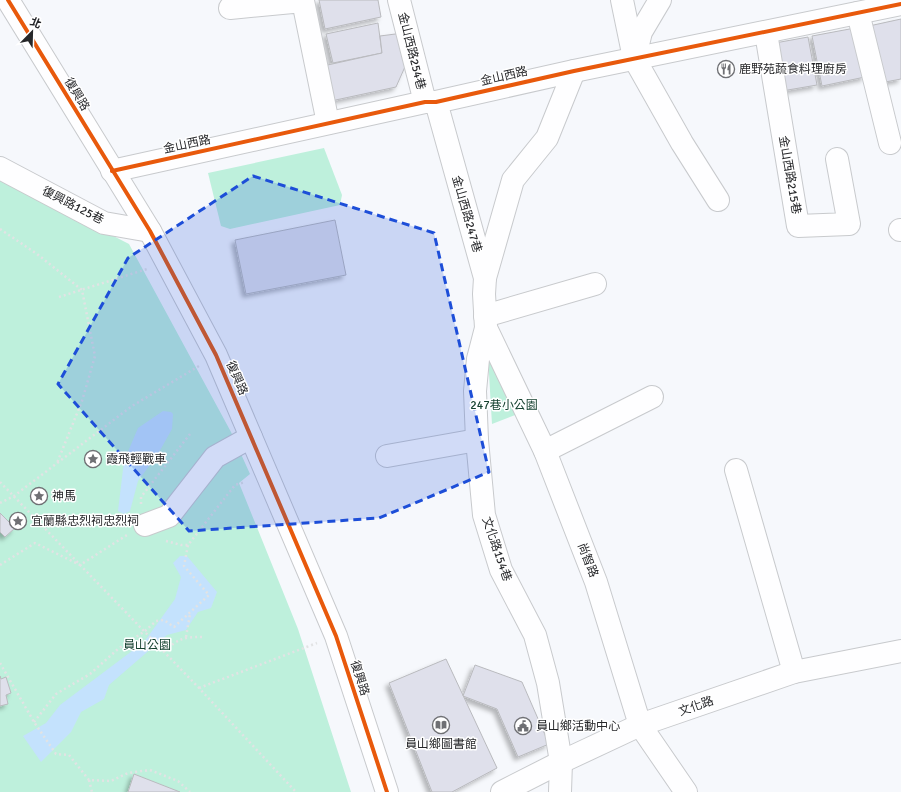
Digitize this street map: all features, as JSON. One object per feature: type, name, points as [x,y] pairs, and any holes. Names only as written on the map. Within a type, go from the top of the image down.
[{"type":"street","name":"復興路","points":[[8,0],[150,231],[216,355],[336,636],[387,792]]},
{"type":"street","name":"金山西路254巷","points":[[399,0],[431,102]]},
{"type":"street","points":[[622,0],[634,58],[682,143],[718,200]]},
{"type":"street","points":[[634,58],[641,32],[660,0]]},
{"type":"street","points":[[230,8],[303,1],[328,123]]},
{"type":"street","name":"金山西路","points":[[112,171],[328,123],[634,58],[901,4]]},
{"type":"street","points":[[858,13],[890,143]]},
{"type":"street","name":"金山西路215巷","points":[[766,32],[798,226],[849,224],[837,159]]},
{"type":"street","points":[[485,278],[513,180],[547,138],[574,71]]},
{"type":"street","name":"金山西路247巷","points":[[431,102],[485,278],[485,322]]},
{"type":"street","name":"復興路125巷","points":[[0,168],[104,222],[150,231]]},
{"type":"street","points":[[485,322],[595,284]]},
{"type":"street","name":"文化路154巷","points":[[485,322],[478,359],[475,391],[477,440],[484,516],[501,570],[535,635],[548,683],[560,762],[560,792]]},
{"type":"street","name":"尚智路","points":[[485,322],[545,451],[596,582],[640,725],[686,792]]},
{"type":"street","points":[[545,451],[652,398]]},
{"type":"street","points":[[145,525],[169,516],[215,457],[251,437]]},
{"type":"street","points":[[387,456],[477,440]]},
{"type":"street","points":[[736,470],[794,672]]},
{"type":"street","name":"文化路","points":[[502,792],[560,762],[640,725],[794,672],[901,651]]},
{"type":"path","points":[[0,228],[37,254],[82,290],[95,356],[82,401],[57,463]]},
{"type":"path","points":[[59,297],[148,269]]},
{"type":"path","points":[[0,503],[14,496],[132,406],[216,355]]},
{"type":"path","points":[[0,482],[145,631],[296,792]]},
{"type":"path","points":[[80,565],[145,525]]},
{"type":"path","points":[[0,565],[35,543],[80,565]]},
{"type":"path","points":[[34,722],[56,694],[90,674],[118,649],[156,622],[164,620],[174,627],[209,595],[184,566],[188,545]]},
{"type":"path","points":[[186,637],[190,613]]},
{"type":"path","points":[[199,688],[336,636]]},
{"type":"path","points":[[164,651],[174,642],[186,637],[202,637]]},
{"type":"path","points":[[0,663],[34,722],[56,754],[69,754],[89,780],[92,792]]},
{"type":"path","points":[[89,780],[111,781],[128,773],[150,770],[178,781],[190,792]]},
{"type":"highlighted area","points":[[253,176],[434,233],[489,472],[379,518],[189,531],[58,384],[128,258]]},
{"type":"green space","points":[[324,148],[342,195],[340,205],[230,229],[221,226],[208,173]]},
{"type":"green space","name":"員山公園","points":[[0,178],[129,244],[231,432],[250,474],[239,483],[298,629],[351,792],[0,792]]},
{"type":"green space","name":"247巷小公園","points":[[488,357],[523,412],[492,424]]},
{"type":"water","points":[[163,411],[171,412],[173,414],[172,429],[158,454],[138,481],[130,511],[124,514],[118,511],[124,461],[138,428]]},
{"type":"water","points":[[180,556],[187,556],[217,592],[211,608],[198,612],[186,630],[167,635],[109,685],[104,699],[81,712],[71,732],[41,762],[23,736],[46,723],[60,705],[144,642],[175,599],[181,577],[173,563]]},
{"type":"building","points":[[319,0],[378,0],[381,17],[325,29]]},
{"type":"building","points":[[901,19],[901,79],[880,83],[869,26]]},
{"type":"building","points":[[378,23],[382,53],[333,63],[326,34]]},
{"type":"building","points":[[855,28],[865,77],[822,86],[812,36]]},
{"type":"building","points":[[403,33],[408,60],[396,87],[331,101],[323,66],[382,53],[380,36]]},
{"type":"building","points":[[808,37],[817,85],[782,91],[775,43]]},
{"type":"building","points":[[335,220],[346,275],[246,294],[235,240]]},
{"type":"building","points":[[0,513],[15,528],[5,537],[0,532]]},
{"type":"building","name":"員山鄉圖書館","points":[[446,659],[497,768],[452,792],[432,792],[389,683]]},
{"type":"building","name":"員山鄉活動中心","points":[[475,665],[522,682],[549,744],[518,757],[497,709],[463,696]]},
{"type":"building","points":[[0,676],[1,679],[6,677],[11,693],[6,695],[8,704],[0,706]]},
{"type":"building","points":[[134,774],[180,792],[128,792]]},
{"type":"cycle path","points":[[8,0],[150,231],[216,355],[336,636],[387,792]]},
{"type":"cycle path","points":[[112,171],[425,102],[436,102],[574,71],[901,4]]},
{"type":"place","name":"鹿野苑蔬食料理廚房","points":[[726,69]]},
{"type":"place","name":"霞飛輕戰車","points":[[93,459]]},
{"type":"place","name":"神馬","points":[[39,496]]},
{"type":"place","name":"宜蘭縣忠烈祠忠烈祠","points":[[18,521]]},
{"type":"place","name":"員山鄉圖書館","points":[[441,725]]},
{"type":"place","name":"員山鄉活動中心","points":[[523,726]]}]
